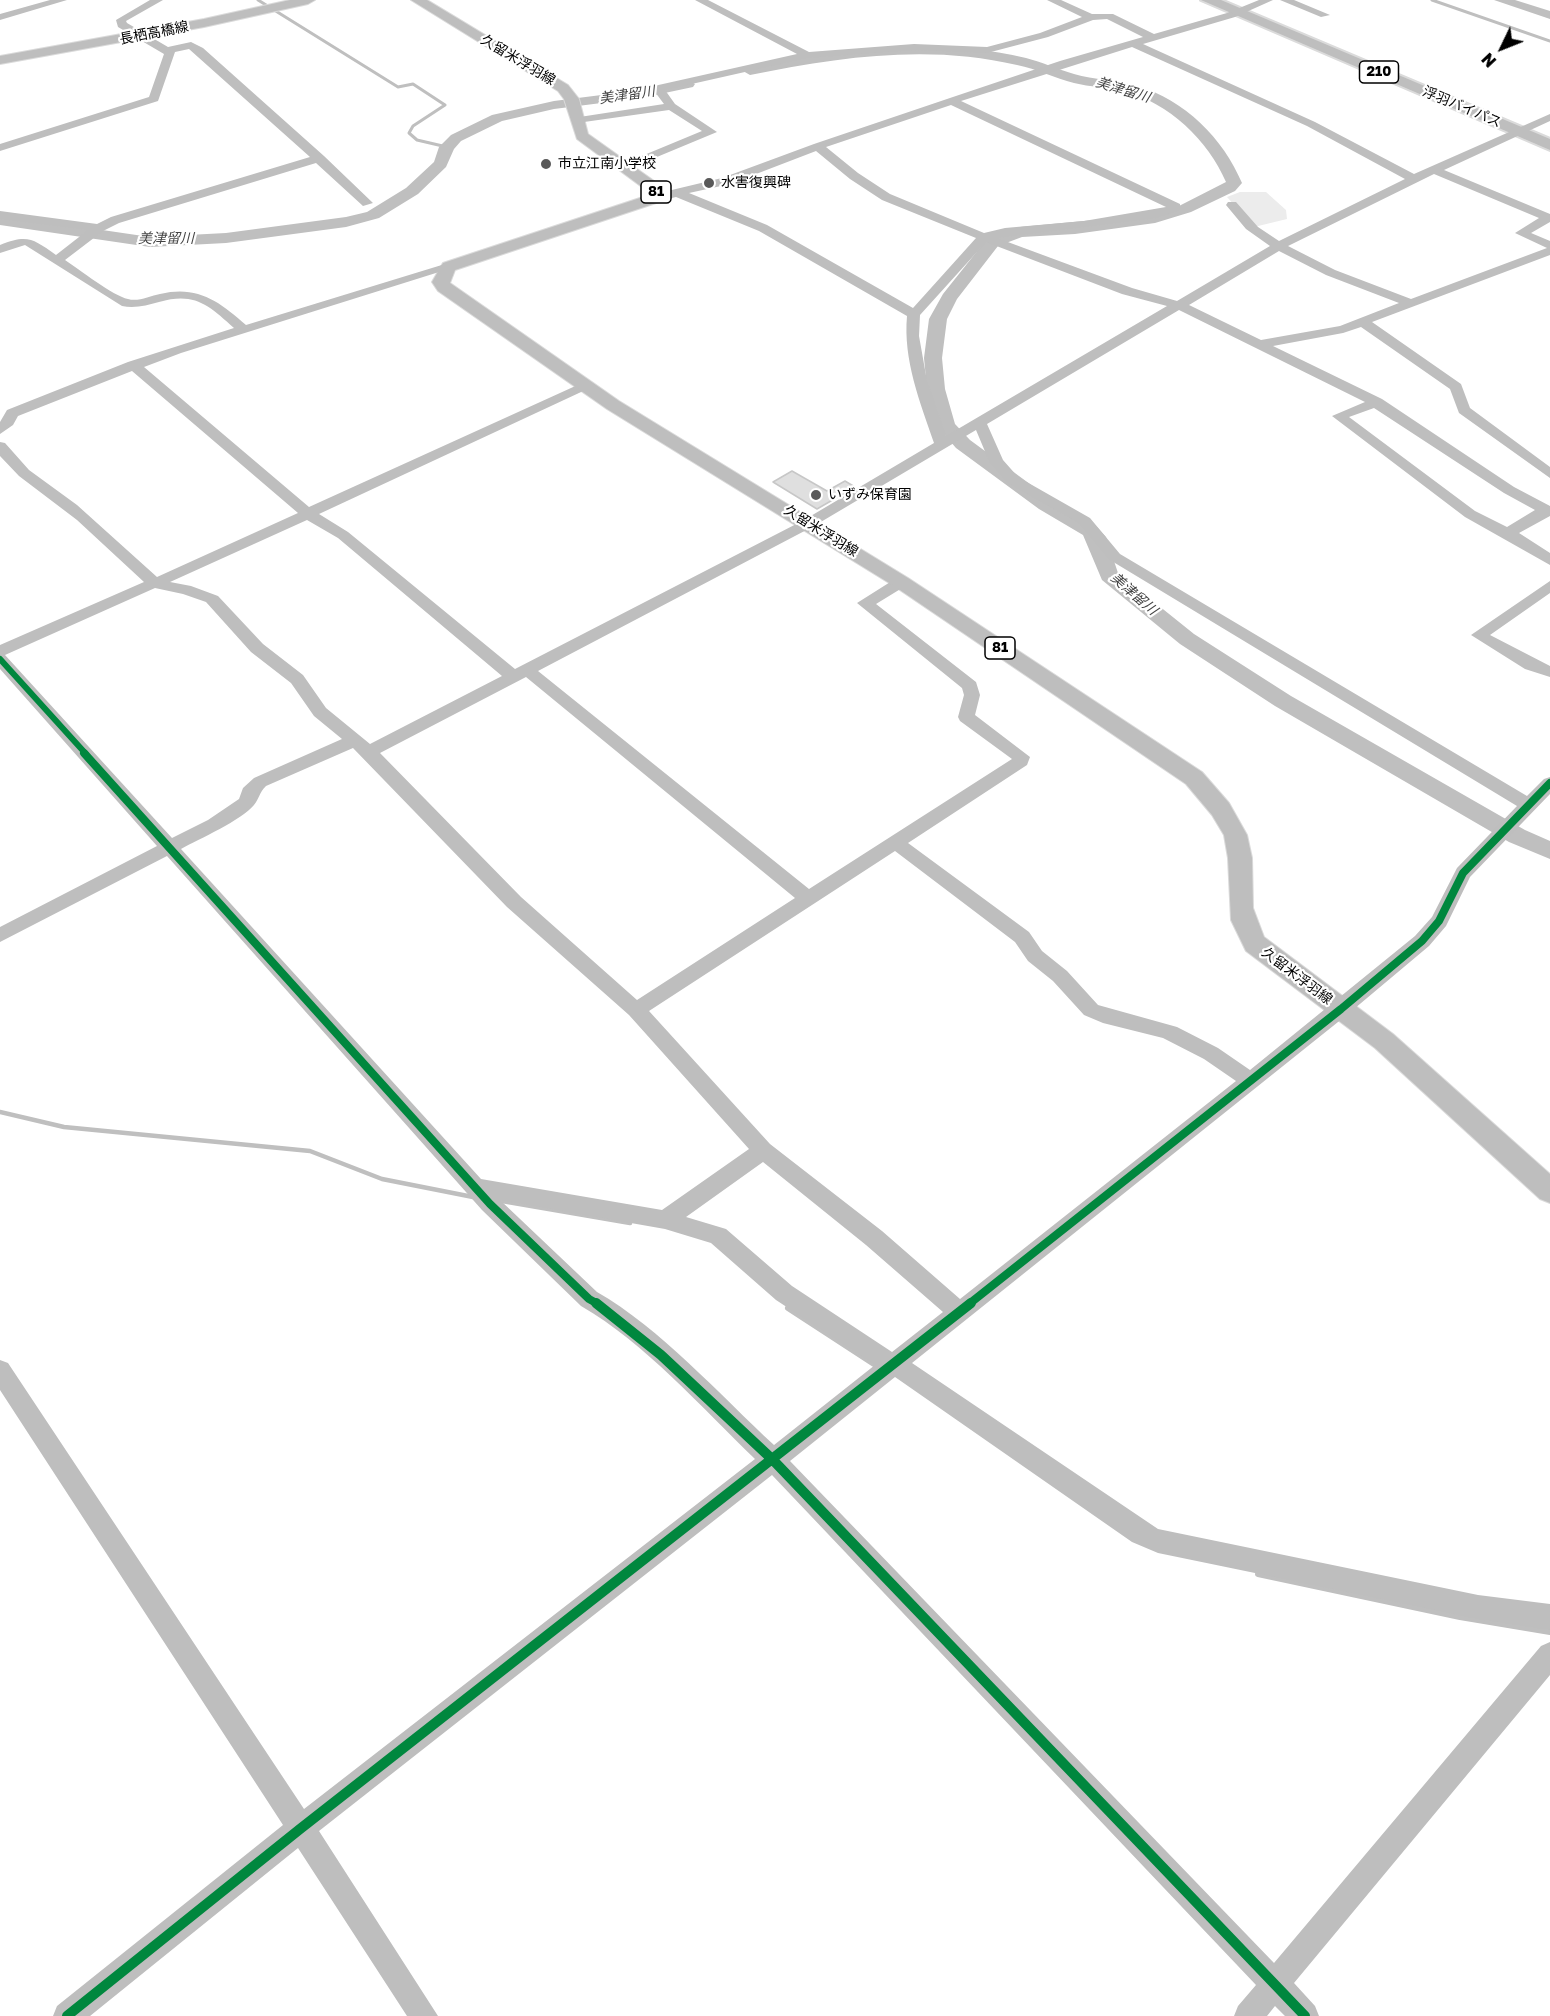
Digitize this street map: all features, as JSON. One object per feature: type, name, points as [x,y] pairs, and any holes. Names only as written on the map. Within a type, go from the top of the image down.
[{"type":"highway","name":"浮羽バイパス","points":[[1208,0],[1550,144]]},
{"type":"main road","name":"長栖高橋線","points":[[0,60],[141,35],[308,0]]},
{"type":"main road","name":"久留米浮羽線","points":[[418,0],[549,78],[572,96],[582,136],[648,184],[669,195]]},
{"type":"main road","name":"81","points":[[449,267],[669,195]]},
{"type":"main road","name":"久留米浮羽線","points":[[449,267],[440,282],[491,323],[613,405],[902,582],[1194,778],[1226,818],[1238,843],[1240,914],[1247,933],[1255,944],[1384,1041],[1550,1191]]},
{"type":"street","points":[[0,17],[62,0]]},
{"type":"street","points":[[0,148],[154,99],[170,53],[123,25],[121,20],[158,0]]},
{"type":"street","points":[[700,0],[807,55]]},
{"type":"street","points":[[1052,0],[1091,17]]},
{"type":"street","points":[[669,195],[726,181],[818,146],[1064,63],[1238,13],[1268,0]]},
{"type":"street","points":[[1285,0],[1324,15]]},
{"type":"street","points":[[624,167],[711,132],[667,99],[658,88],[807,55],[914,47],[987,50],[1044,35],[1091,17],[1109,16],[1152,37]]},
{"type":"street","points":[[1133,43],[1313,126],[1382,160],[1414,179]]},
{"type":"street","points":[[166,51],[190,45],[199,50],[367,203]]},
{"type":"street","points":[[576,117],[667,99]]},
{"type":"street","points":[[942,445],[920,381],[912,336],[914,314],[986,238],[1157,214],[1176,207],[951,101]]},
{"type":"street","points":[[0,935],[171,848],[247,802],[249,792],[260,782],[362,746],[520,673],[809,523],[1181,306],[1279,246],[1414,179],[1436,171],[1550,117]]},
{"type":"street","points":[[818,146],[876,192],[986,238],[1127,291],[1181,306],[1377,402],[1509,490],[1548,511]]},
{"type":"street","points":[[57,260],[96,232],[127,217],[320,158]]},
{"type":"street","points":[[1436,171],[1549,218],[1521,233],[1550,245]]},
{"type":"street","points":[[669,195],[763,228],[914,314]]},
{"type":"street","points":[[1232,205],[1257,232],[1279,246],[1362,285],[1410,303]]},
{"type":"street","points":[[0,215],[96,232]]},
{"type":"street","points":[[0,249],[20,241],[28,242],[122,302],[130,304],[178,292],[198,295],[208,299],[243,329]]},
{"type":"street","points":[[1260,344],[1363,322],[1550,251]]},
{"type":"street","points":[[12,413],[133,365],[243,329],[449,267]]},
{"type":"street","points":[[1363,322],[1456,387],[1464,410],[1550,474]]},
{"type":"street","points":[[133,365],[307,513],[343,535],[807,898]]},
{"type":"street","points":[[0,651],[587,386]]},
{"type":"street","points":[[1377,402],[1339,416],[1470,514],[1508,533],[1550,560]]},
{"type":"street","points":[[0,403],[12,413]]},
{"type":"street","points":[[0,430],[11,418],[12,413]]},
{"type":"street","points":[[975,426],[996,461],[1013,480],[1084,521],[1115,557],[1529,805]]},
{"type":"street","points":[[0,446],[24,475],[71,507],[155,583],[185,589],[212,599],[257,648],[297,679],[320,712],[362,746],[513,902],[636,1010],[703,1087],[763,1150],[874,1238],[959,1312]]},
{"type":"street","points":[[1508,533],[1548,511]]},
{"type":"street","points":[[636,1010],[1021,761],[1021,757],[966,717],[972,695],[970,686],[865,603],[902,582]]},
{"type":"street","points":[[1550,586],[1479,635],[1531,665],[1550,672]]},
{"type":"street","points":[[0,659],[482,1195],[589,1299],[608,1310],[661,1355],[773,1460],[1305,2016]]},
{"type":"street","points":[[67,2016],[300,1829],[773,1460],[1249,1080],[1341,1010],[1422,941],[1439,921],[1463,873],[1550,783]]},
{"type":"street","points":[[896,843],[1022,937],[1034,958],[1060,977],[1091,1010],[1114,1019],[1139,1023],[1190,1039],[1249,1080]]},
{"type":"street","points":[[665,1220],[763,1150]]},
{"type":"street","points":[[482,1195],[665,1220],[718,1236],[784,1293],[854,1341],[887,1368],[1141,1534],[1158,1541],[1478,1607],[1550,1617]]},
{"type":"street","points":[[0,1371],[424,2016]]},
{"type":"street","points":[[1248,2016],[1550,1655]]},
{"type":"shaded area","points":[[1240,192],[1266,192],[1286,210],[1287,219],[1254,227],[1227,197]]},
{"type":"building","name":"いずみ保育園","points":[[792,471],[827,491],[845,481],[855,487],[817,509],[773,482]]},
{"type":"waterway","points":[[258,0],[398,87],[413,84],[445,105],[413,126],[409,133],[417,140],[447,147]]},
{"type":"waterway","points":[[1432,0],[1550,41]]},
{"type":"waterway","points":[[1501,0],[1550,15]]},
{"type":"waterway","name":"美津留川","points":[[750,71],[816,58],[883,51],[916,50],[983,54],[1023,62],[1076,79],[1138,91],[1168,106],[1196,127],[1219,153],[1234,183],[1229,188],[1185,209],[1149,220],[1075,229],[1020,232],[992,243],[949,298],[938,319],[933,358],[936,389],[946,426],[963,444],[1046,505],[1090,531],[1096,537],[1109,576],[1187,639],[1283,701],[1517,836],[1550,851]]},
{"type":"waterway","name":"美津留川","points":[[0,220],[150,242],[226,238],[346,222],[373,215],[412,191],[441,164],[447,147],[456,138],[497,118],[554,105],[641,94],[688,84]]},
{"type":"waterway","points":[[0,1112],[64,1127],[310,1151],[382,1179],[473,1197]]},
{"type":"waterway","points":[[496,1200],[630,1223]]},
{"type":"waterway","points":[[788,1308],[874,1364]]},
{"type":"waterway","points":[[1258,1574],[1460,1617],[1550,1632]]},
{"type":"cycle path","points":[[0,659],[490,1204],[589,1299],[608,1310],[661,1355],[773,1460],[1305,2016]]},
{"type":"cycle path","points":[[67,2016],[300,1829],[773,1460],[1341,1009],[1422,941],[1439,921],[1463,873],[1550,783]]},
{"type":"place","name":"市立江南小学校","points":[[546,164]]},
{"type":"place","name":"水害復興碑","points":[[709,183]]},
{"type":"place","name":"いずみ保育園","points":[[816,495]]}]
